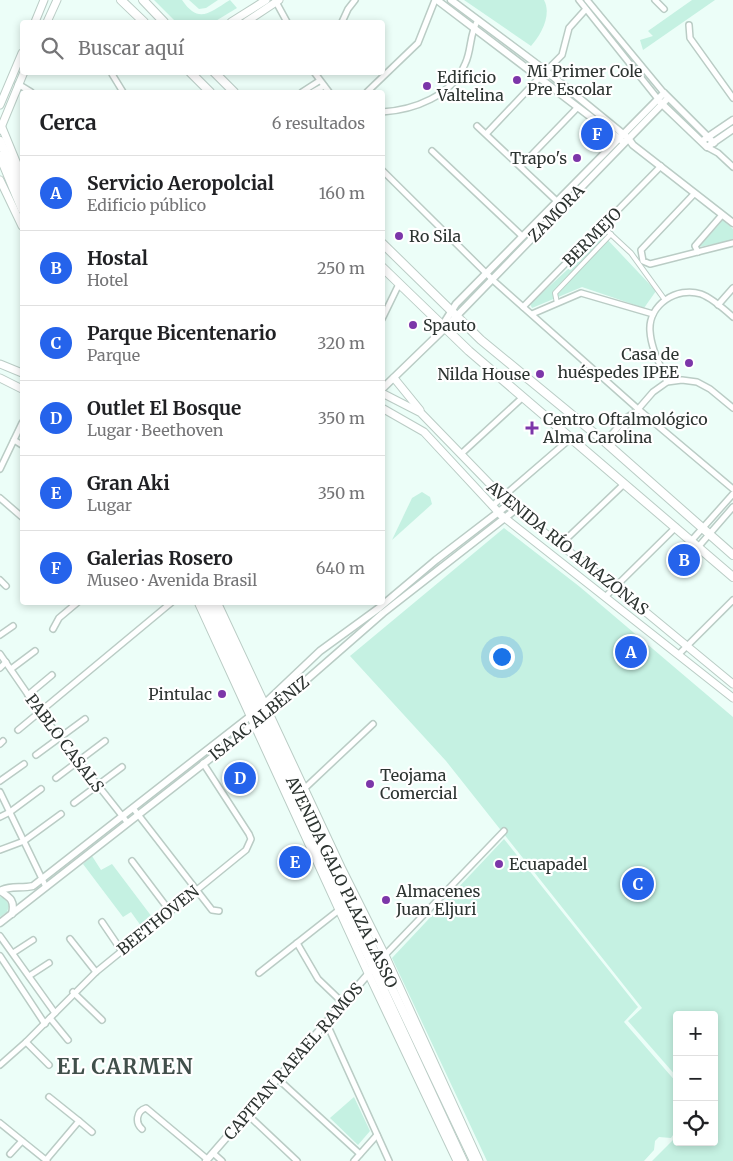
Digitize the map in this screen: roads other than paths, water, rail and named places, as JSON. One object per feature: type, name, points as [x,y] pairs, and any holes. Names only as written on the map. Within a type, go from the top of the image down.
[{"type":"main road","points":[[36,20],[44,0]]},
{"type":"main road","points":[[47,20],[57,0]]},
{"type":"main road","points":[[121,0],[142,20]]},
{"type":"main road","points":[[143,0],[162,20]]},
{"type":"main road","points":[[234,20],[266,0]]},
{"type":"main road","points":[[249,20],[277,1]]},
{"type":"main road","points":[[0,105],[20,57]]},
{"type":"main road","points":[[20,171],[1,126],[22,75]]},
{"type":"main road","points":[[193,75],[208,90]]},
{"type":"main road","points":[[217,75],[232,90]]},
{"type":"main road","points":[[0,141],[20,187]]},
{"type":"main road","points":[[0,156],[20,204]]},
{"type":"main road","points":[[0,180],[20,222]]},
{"type":"main road","points":[[385,245],[453,314],[607,444],[733,555]]},
{"type":"main road","points":[[385,269],[444,326],[523,397],[733,577]]},
{"type":"main road","points":[[0,364],[20,372]]},
{"type":"main road","points":[[0,378],[20,388]]},
{"type":"main road","points":[[394,378],[421,413]]},
{"type":"main road","name":"AVENIDA RÍO AMAZONAS","points":[[385,395],[421,413],[515,510],[615,587],[733,684]]},
{"type":"main road","name":"AVENIDA RÍO AMAZONAS","points":[[385,410],[424,432],[504,518],[606,596],[733,698]]},
{"type":"main road","name":"AVENIDA GALO PLAZA LASSO","points":[[200,605],[257,710]]},
{"type":"main road","name":"AVENIDA GALO PLAZA LASSO","points":[[205,605],[261,719],[339,910],[371,971],[463,1161]]},
{"type":"main road","name":"AVENIDA GALO PLAZA LASSO","points":[[212,605],[371,971],[457,1161]]},
{"type":"main road","name":"AVENIDA GALO PLAZA LASSO","points":[[219,605],[257,710]]},
{"type":"main road","name":"AVENIDA GALO PLAZA LASSO","points":[[261,719],[304,789],[479,1161]]},
{"type":"main road","name":"AVENIDA GALO PLAZA LASSO","points":[[261,719],[383,958],[474,1161]]},
{"type":"street","points":[[343,20],[355,0]]},
{"type":"street","points":[[385,75],[418,43],[436,0],[578,108],[633,145],[733,223]]},
{"type":"street","points":[[451,0],[546,71],[623,138]]},
{"type":"street","points":[[579,0],[660,101],[707,147],[718,153],[733,167]]},
{"type":"street","points":[[587,0],[666,95],[714,143],[718,153]]},
{"type":"street","points":[[655,0],[664,9]]},
{"type":"street","points":[[277,1],[286,20]]},
{"type":"street","points":[[546,71],[562,55],[569,28],[586,9]]},
{"type":"street","points":[[385,111],[415,106],[444,90],[461,73],[466,63],[473,28],[478,20]]},
{"type":"street","points":[[689,25],[690,38],[733,98]]},
{"type":"street","points":[[113,75],[122,90]]},
{"type":"street","points":[[316,75],[327,90]]},
{"type":"street","points":[[369,90],[385,75]]},
{"type":"street","points":[[487,133],[539,78]]},
{"type":"street","points":[[305,90],[319,81]]},
{"type":"street","points":[[18,84],[28,90]]},
{"type":"street","points":[[317,90],[324,86]]},
{"type":"street","name":"ZAMORA","points":[[385,386],[444,326],[486,273],[556,201],[666,95]]},
{"type":"street","points":[[520,166],[578,108]]},
{"type":"street","points":[[702,141],[733,120]]},
{"type":"street","points":[[477,126],[487,133],[562,206]]},
{"type":"street","points":[[707,147],[733,130]]},
{"type":"street","name":"ZAMORA","points":[[453,314],[492,279],[562,206],[623,138]]},
{"type":"street","points":[[432,151],[522,236]]},
{"type":"street","name":"BERMEJO","points":[[523,306],[603,227],[660,166]]},
{"type":"street","points":[[385,173],[492,279],[636,411],[733,489]]},
{"type":"street","points":[[643,263],[641,250],[694,194]]},
{"type":"street","points":[[698,252],[695,246],[722,215]]},
{"type":"street","points":[[603,227],[643,263],[665,300]]},
{"type":"street","points":[[557,303],[555,293],[611,234]]},
{"type":"street","points":[[643,263],[733,243]]},
{"type":"street","points":[[385,313],[399,284]]},
{"type":"street","points":[[718,305],[733,288]]},
{"type":"street","points":[[668,382],[654,349],[650,330],[653,314],[665,300],[685,292],[702,294],[733,317]]},
{"type":"street","points":[[532,314],[581,293],[653,314]]},
{"type":"street","points":[[607,444],[630,423],[636,411],[653,392],[668,382],[682,380],[697,382],[710,389],[733,408]]},
{"type":"street","points":[[461,454],[523,397]]},
{"type":"street","points":[[0,469],[20,427]]},
{"type":"street","points":[[492,506],[571,438]]},
{"type":"street","points":[[14,440],[20,444]]},
{"type":"street","points":[[560,545],[624,484]]},
{"type":"street","points":[[692,540],[733,494]]},
{"type":"street","points":[[0,498],[20,515]]},
{"type":"street","name":"ISAAC ALBÉNIZ","points":[[135,811],[261,719],[381,610],[509,504]]},
{"type":"street","points":[[699,546],[733,506]]},
{"type":"street","name":"ISAAC ALBÉNIZ","points":[[0,923],[46,887],[257,710],[320,651],[381,610],[515,510]]},
{"type":"street","points":[[606,596],[676,527]]},
{"type":"street","points":[[0,580],[6,586]]},
{"type":"street","points":[[679,654],[733,600]]},
{"type":"street","points":[[53,629],[59,618],[74,605]]},
{"type":"street","points":[[18,730],[168,605]]},
{"type":"street","points":[[0,635],[12,626]]},
{"type":"street","points":[[11,668],[35,651]]},
{"type":"street","name":"PABLO CASALS","points":[[0,654],[40,712],[124,820]]},
{"type":"street","points":[[0,668],[6,662]]},
{"type":"street","points":[[28,694],[52,675]]},
{"type":"street","points":[[36,755],[85,719]]},
{"type":"street","points":[[304,789],[373,724]]},
{"type":"street","points":[[56,778],[105,741]]},
{"type":"street","name":"BEETHOVEN","points":[[0,1064],[26,1042],[74,992],[121,950],[246,850],[251,839],[203,763]]},
{"type":"street","points":[[0,781],[24,764]]},
{"type":"street","points":[[74,803],[122,767]]},
{"type":"street","points":[[0,817],[42,789]]},
{"type":"street","points":[[0,792],[46,887]]},
{"type":"street","points":[[135,811],[212,910],[219,911]]},
{"type":"street","points":[[0,850],[24,842],[60,814]]},
{"type":"street","name":"ISAAC ALBÉNIZ","points":[[0,891],[7,887],[22,889],[32,886],[124,820]]},
{"type":"street","name":"CAPITAN RAFAEL RAMOS","points":[[206,1160],[371,971],[504,831]]},
{"type":"street","points":[[132,861],[169,910]]},
{"type":"street","points":[[0,891],[12,900],[12,914]]},
{"type":"street","points":[[258,973],[339,910]]},
{"type":"street","points":[[102,922],[121,950]]},
{"type":"street","points":[[0,936],[55,1013]]},
{"type":"street","points":[[70,939],[96,972]]},
{"type":"street","points":[[12,953],[33,940]]},
{"type":"street","points":[[296,943],[318,979],[343,1002]]},
{"type":"street","points":[[0,956],[45,1024]]},
{"type":"street","points":[[29,976],[49,963]]},
{"type":"street","points":[[74,992],[102,1020]]},
{"type":"street","points":[[50,1018],[68,1040]]},
{"type":"street","points":[[326,1022],[389,1161]]},
{"type":"street","points":[[26,1042],[48,1065]]},
{"type":"street","points":[[278,1079],[360,1154]]},
{"type":"street","points":[[49,1097],[92,1132]]},
{"type":"street","points":[[142,1130],[137,1120],[141,1112],[146,1108],[206,1160]]},
{"type":"street","points":[[247,1114],[297,1161]]},
{"type":"street","points":[[0,1123],[46,1161],[79,1121]]},
{"type":"street","points":[[354,1161],[377,1135]]},
{"type":"street","points":[[10,1154],[22,1140]]},
{"type":"street","points":[[212,1153],[222,1161]]},
{"type":"place","name":"Mi Primer Cole Pre Escolar","points":[[517,80]]},
{"type":"place","name":"Edificio Valtelina","points":[[427,86]]},
{"type":"place","name":"Galerias Rosero","points":[[597,134]]},
{"type":"place","name":"Trapo's","points":[[577,158]]},
{"type":"place","name":"Ro Sila","points":[[399,236]]},
{"type":"place","name":"Spauto","points":[[413,325]]},
{"type":"place","name":"Casa de huéspedes IPEE","points":[[689,363]]},
{"type":"place","name":"Nilda House","points":[[540,374]]},
{"type":"place","name":"Centro Oftalmológico Alma Carolina","points":[[532,428]]},
{"type":"place","name":"Hostal","points":[[684,560]]},
{"type":"place","name":"Servicio Aeropolcial","points":[[631,652]]},
{"type":"place","name":"Pintulac","points":[[222,694]]},
{"type":"place","name":"Outlet El Bosque","points":[[240,778]]},
{"type":"place","name":"Teojama Comercial","points":[[370,784]]},
{"type":"place","name":"Gran Aki","points":[[295,862]]},
{"type":"place","name":"Ecuapadel","points":[[499,864]]},
{"type":"place","name":"Parque Bicentenario","points":[[638,884]]},
{"type":"place","name":"Almacenes Juan Eljuri","points":[[386,900]]},
{"type":"district","name":"EL CARMEN","points":[[125,1066]]}]
